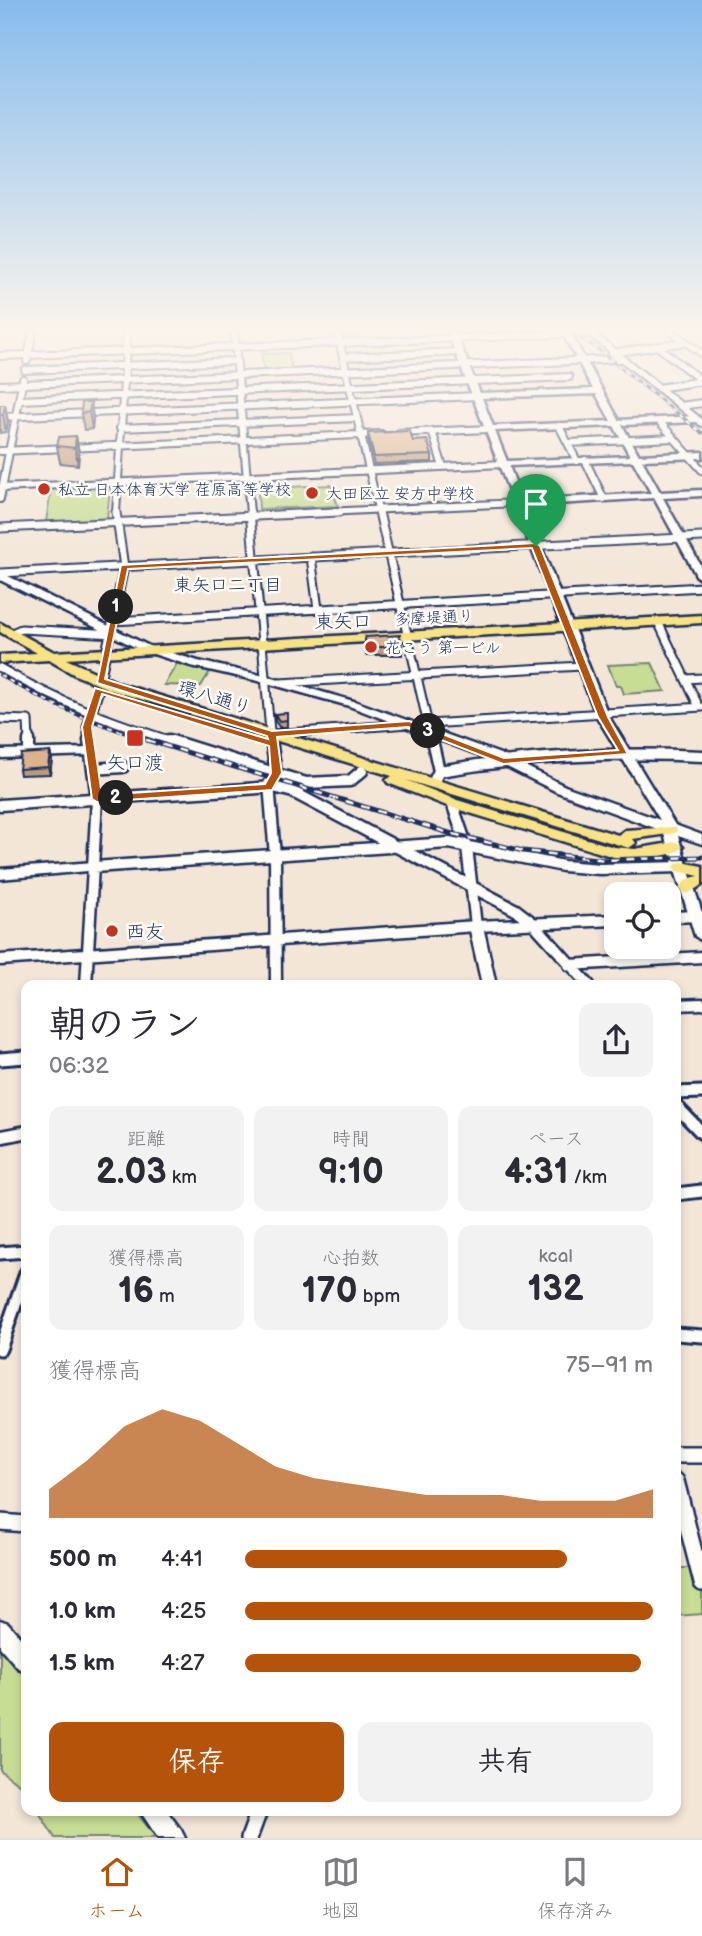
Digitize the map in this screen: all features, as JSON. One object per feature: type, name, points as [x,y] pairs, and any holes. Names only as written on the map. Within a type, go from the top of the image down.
[{"type":"main road","name":"多摩堤通り","points":[[0,659],[702,619]]},
{"type":"main road","name":"環八通り","points":[[4,634],[52,656],[99,685]]},
{"type":"main road","name":"環八通り","points":[[4,634],[34,657],[99,685],[396,776],[627,842]]},
{"type":"main road","name":"環八通り","points":[[273,739],[362,771],[396,776]]},
{"type":"main road","points":[[396,776],[437,775],[627,842],[643,843],[644,852]]},
{"type":"main road","points":[[396,776],[452,803],[614,852],[676,848]]},
{"type":"main road","points":[[627,842],[670,830]]},
{"type":"main road","points":[[682,867],[702,871]]},
{"type":"main road","points":[[687,890],[692,883],[702,880]]},
{"type":"street","points":[[0,499],[16,417]]},
{"type":"street","points":[[86,980],[97,799],[87,727],[114,630],[124,567],[115,523],[121,417]]},
{"type":"street","points":[[242,417],[276,773],[269,788],[275,856],[276,980]]},
{"type":"street","points":[[485,417],[601,713],[670,830],[702,936]]},
{"type":"street","points":[[613,417],[702,577]]},
{"type":"street","points":[[120,428],[357,418],[429,728],[437,775],[503,761],[624,752],[702,756]]},
{"type":"street","points":[[659,421],[702,470]]},
{"type":"street","points":[[0,451],[699,421]]},
{"type":"street","points":[[559,426],[604,499]]},
{"type":"street","points":[[432,431],[443,467]]},
{"type":"street","points":[[568,443],[674,439]]},
{"type":"street","points":[[1,488],[702,455]]},
{"type":"street","points":[[0,528],[702,493]]},
{"type":"street","points":[[0,575],[702,537]]},
{"type":"street","points":[[311,557],[318,609]]},
{"type":"street","points":[[0,575],[154,650],[195,664],[280,683],[429,728],[561,789],[702,840]]},
{"type":"street","points":[[4,634],[21,629],[114,630],[259,612],[702,587]]},
{"type":"street","points":[[429,728],[701,707],[658,622]]},
{"type":"street","points":[[280,683],[582,666]]},
{"type":"street","points":[[0,668],[49,697],[91,715],[310,783],[350,781],[362,771]]},
{"type":"street","points":[[685,679],[702,678]]},
{"type":"street","points":[[0,719],[28,720],[29,754]]},
{"type":"street","points":[[273,739],[409,724]]},
{"type":"street","points":[[0,754],[90,752]]},
{"type":"street","points":[[93,769],[123,767]]},
{"type":"street","points":[[0,805],[269,788],[293,792],[516,910],[533,923],[584,980]]},
{"type":"street","points":[[452,803],[467,847],[476,926],[488,980]]},
{"type":"street","points":[[0,874],[449,843],[563,866],[600,869],[682,867]]},
{"type":"street","points":[[0,960],[476,926],[604,920]]},
{"type":"street","points":[[569,965],[702,957]]},
{"type":"street","points":[[681,1005],[702,1004]]},
{"type":"street","points":[[0,1059],[21,1057]]},
{"type":"street","points":[[681,1093],[702,1091]]},
{"type":"street","points":[[681,1111],[702,1133]]},
{"type":"street","points":[[0,1137],[21,1133]]},
{"type":"street","points":[[681,1193],[702,1191]]},
{"type":"street","points":[[0,1253],[21,1251]]},
{"type":"street","points":[[1,1344],[21,1304]]},
{"type":"street","points":[[681,1334],[702,1336]]},
{"type":"street","points":[[681,1455],[702,1455]]},
{"type":"street","points":[[681,1500],[702,1583]]},
{"type":"street","points":[[0,1522],[21,1524]]},
{"type":"street","points":[[0,1631],[21,1654]]},
{"type":"street","points":[[156,1816],[173,1838]]},
{"type":"street","points":[[249,1838],[257,1816]]},
{"type":"green space","points":[[331,485],[338,506],[259,509],[258,493],[269,492],[268,488]]},
{"type":"green space","points":[[110,486],[107,519],[46,522],[51,489]]},
{"type":"green space","points":[[178,662],[211,670],[201,686],[164,685]]},
{"type":"green space","points":[[652,663],[665,691],[624,694],[621,686],[616,686],[608,665]]},
{"type":"green space","points":[[681,1568],[697,1568],[702,1583],[702,1614],[681,1616]]},
{"type":"green space","points":[[0,1647],[21,1672],[21,1786],[0,1770]]},
{"type":"green space","points":[[41,1816],[139,1816],[157,1838],[55,1838]]},
{"type":"building","points":[[410,431],[413,441],[427,440],[432,455],[374,457],[368,433]]},
{"type":"building","points":[[76,436],[75,448],[57,446],[59,437]]},
{"type":"building","points":[[400,635],[402,647],[366,647],[365,637]]},
{"type":"building","points":[[287,713],[287,720],[279,721],[275,714]]},
{"type":"building","points":[[50,752],[48,767],[19,769],[21,754]]},
{"type":"tunnel","points":[[634,851],[702,872]]},
{"type":"railway","points":[[682,417],[702,433]]},
{"type":"railway","points":[[0,675],[74,713],[153,742]]},
{"type":"railway","points":[[147,740],[449,833],[523,851],[606,860],[702,857]]},
{"type":"place","name":"私立 日本体育大学 荏原高等学校","points":[[44,489]]},
{"type":"place","name":"大田区立 安方中学校","points":[[312,493]]},
{"type":"place","name":"花こう 第一ビル","points":[[371,647]]},
{"type":"place","name":"矢口渡","points":[[135,738]]},
{"type":"place","name":"西友","points":[[112,931]]},
{"type":"district","name":"東矢口二丁目","points":[[228,585]]},
{"type":"district","name":"東矢口","points":[[343,621]]},
{"type":"route","points":[[536,546],[124,567],[100,681],[272,734],[276,773],[268,784],[269,788],[97,799],[87,727],[99,690],[273,744],[272,734],[409,724],[503,761],[624,752],[603,717],[536,546]]}]
